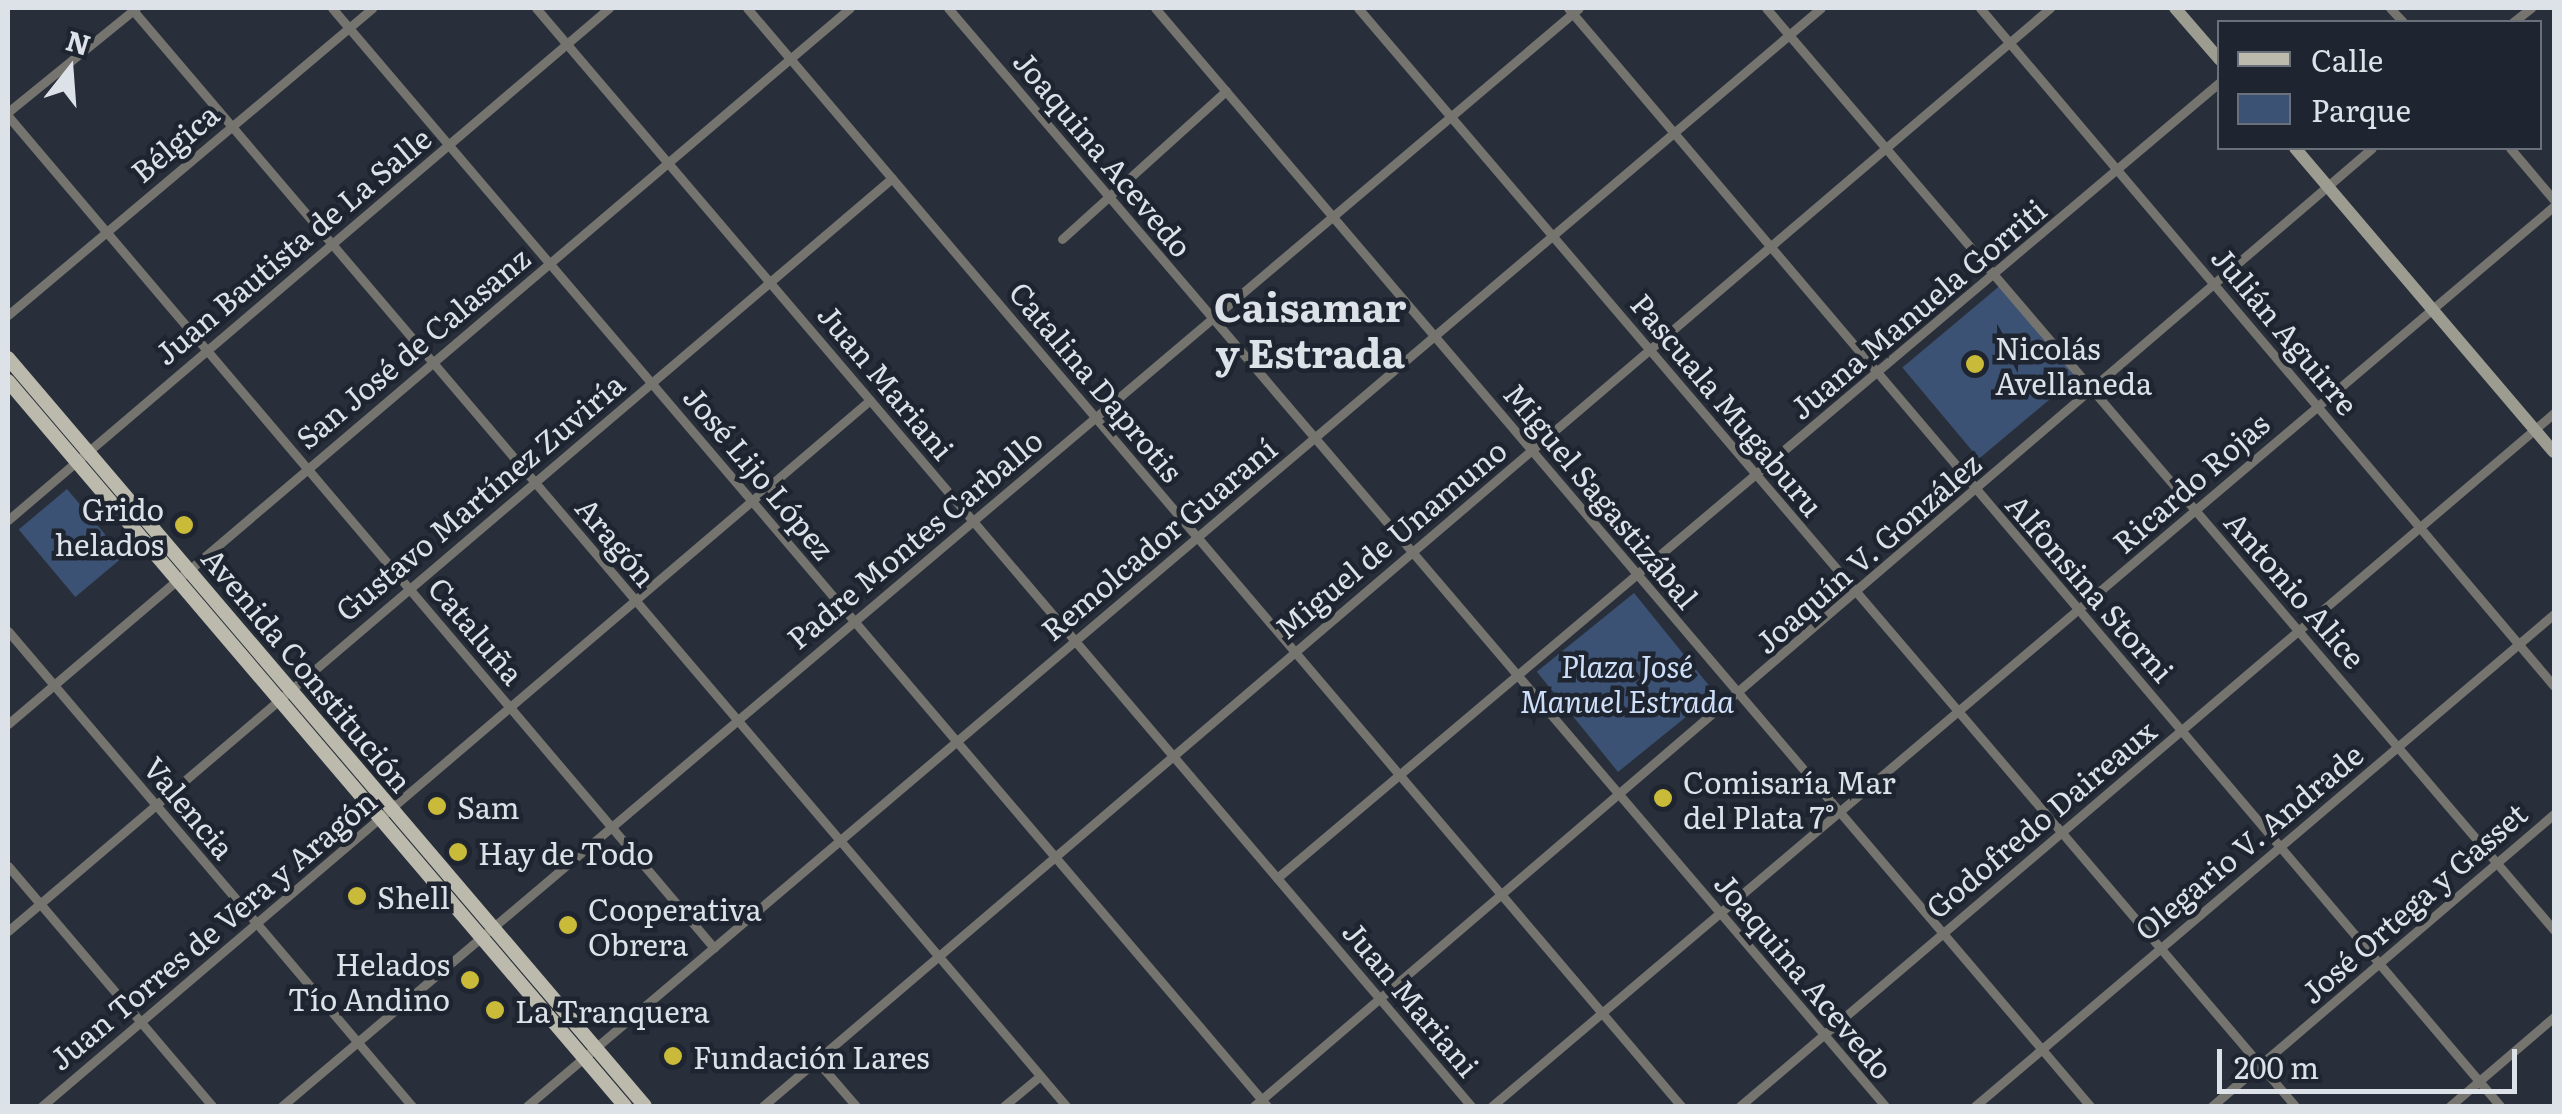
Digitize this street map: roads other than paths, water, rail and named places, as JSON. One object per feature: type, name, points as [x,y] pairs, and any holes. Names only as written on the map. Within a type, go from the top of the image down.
[{"type":"main road","points":[[2175,8],[2217,57]]},
{"type":"main road","points":[[2297,150],[2554,452]]},
{"type":"main road","name":"Avenida Constitución","points":[[8,358],[82,457],[284,695],[590,1053],[645,1106]]},
{"type":"main road","name":"Avenida Constitución","points":[[8,381],[82,457]]},
{"type":"main road","name":"Avenida Constitución","points":[[590,1053],[625,1106]]},
{"type":"street","points":[[8,114],[133,8]]},
{"type":"street","name":"Aragón","points":[[133,8],[1066,1106]]},
{"type":"street","name":"José Lijo López","points":[[332,8],[1261,1104]]},
{"type":"street","name":"Bélgica","points":[[8,315],[372,8]]},
{"type":"street","name":"Juan Mariani","points":[[536,8],[1472,1106]]},
{"type":"street","name":"Juan Bautista de La Salle","points":[[8,520],[608,8]]},
{"type":"street","name":"Catalina Daprotis","points":[[747,8],[1681,1106]]},
{"type":"street","name":"San José de Calasanz","points":[[8,724],[850,8]]},
{"type":"street","name":"Joaquina Acevedo","points":[[948,8],[1885,1106]]},
{"type":"street","name":"Miguel Sagastizábal","points":[[1155,8],[2090,1106]]},
{"type":"street","name":"Pascuala Mugaburu","points":[[1358,8],[2295,1106]]},
{"type":"street","name":"Antonio Alice","points":[[1766,8],[2554,930]]},
{"type":"street","name":"Remolcador Guaraní","points":[[527,1106],[1821,8]]},
{"type":"street","name":"Julián Aguirre","points":[[1980,8],[2554,686]]},
{"type":"street","name":"Miguel de Unamuno","points":[[763,1106],[2050,8]]},
{"type":"street","name":"Padre Montes Carballo","points":[[282,1106],[1573,9]]},
{"type":"street","name":"Alfonsina Storni","points":[[1573,9],[1975,491],[2500,1106]]},
{"type":"street","name":"Juana Manuela Gorriti","points":[[1277,878],[1879,375],[2217,85]]},
{"type":"street","points":[[1062,239],[1226,91]]},
{"type":"street","name":"Cataluña","points":[[8,114],[714,948]]},
{"type":"street","name":"Joaquín V. González","points":[[1261,1104],[1617,793],[1739,695],[2370,150]]},
{"type":"street","points":[[2512,150],[2554,203]]},
{"type":"street","name":"Gustavo Martínez Zuviría","points":[[8,931],[892,178]]},
{"type":"street","name":"Ricardo Rojas","points":[[1492,1106],[2554,203]]},
{"type":"street","name":"Juan Torres de Vera y Aragón","points":[[42,1106],[870,400]]},
{"type":"street","name":"Godofredo Daireaux","points":[[1740,1106],[2554,412]]},
{"type":"street","name":"Olegario V. Andrade","points":[[1975,1106],[2554,614]]},
{"type":"street","name":"Valencia","points":[[8,631],[412,1106]]},
{"type":"street","name":"José Ortega y Gasset","points":[[2212,1106],[2554,814]]},
{"type":"street","points":[[8,866],[212,1106]]},
{"type":"street","points":[[2450,1106],[2554,1018]]},
{"type":"street","points":[[817,1061],[856,1106]]},
{"type":"street","points":[[1004,1106],[1040,1076]]},
{"type":"place","name":"Nicolás Avellaneda","points":[[1975,364]]},
{"type":"place","name":"Grido helados","points":[[184,525]]},
{"type":"place","name":"Comisaría Mar del Plata 7°","points":[[1663,798]]},
{"type":"place","name":"Sam","points":[[437,806]]},
{"type":"place","name":"Hay de Todo","points":[[458,852]]},
{"type":"place","name":"Shell","points":[[357,896]]},
{"type":"place","name":"Cooperativa Obrera","points":[[568,925]]},
{"type":"place","name":"Helados Tío Andino","points":[[470,980]]},
{"type":"place","name":"La Tranquera","points":[[495,1010]]},
{"type":"place","name":"Fundación Lares","points":[[673,1056]]},
{"type":"district","name":"Caisamar y Estrada","points":[[1310,328]]},
{"type":"park label","name":"Plaza José Manuel Estrada","points":[[1627,682]]}]
